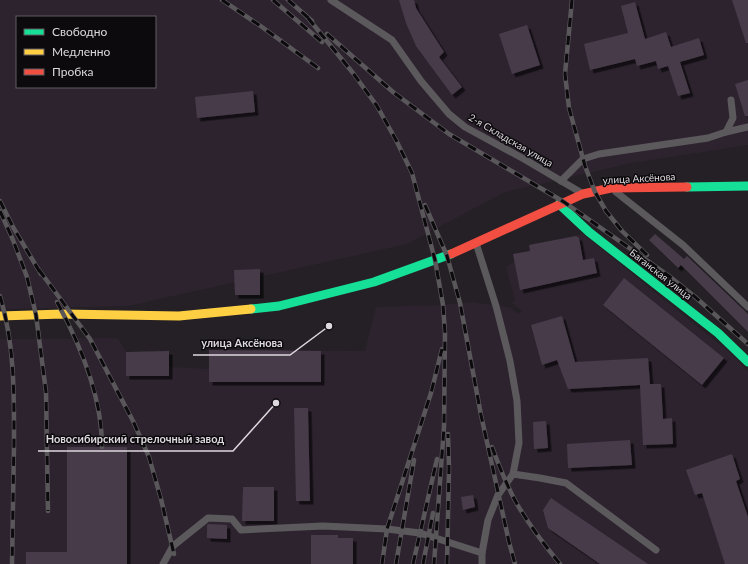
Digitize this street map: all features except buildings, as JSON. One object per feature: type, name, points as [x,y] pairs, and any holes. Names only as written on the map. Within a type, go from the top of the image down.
[{"type":"street","name":"улица Аксёнова","points":[[0,316],[63,314],[179,316],[279,306],[374,282],[447,256],[558,204],[583,194],[611,188],[748,186]]},
{"type":"street","name":"Баганская улица","points":[[558,204],[589,232],[718,333],[748,362]]},
{"type":"lane","name":"2-я Складская улица","points":[[334,1],[392,40],[421,81],[449,114],[465,126],[583,194]]},
{"type":"lane","points":[[726,132],[733,118],[731,100]]},
{"type":"lane","points":[[561,181],[583,159],[599,154],[708,138],[748,127]]},
{"type":"lane","points":[[611,188],[683,245],[748,307]]},
{"type":"lane","points":[[476,243],[496,306],[510,361],[517,401],[519,443],[513,474],[498,495],[488,520],[482,553],[482,564]]},
{"type":"lane","points":[[513,474],[566,483],[656,550]]},
{"type":"lane","points":[[163,564],[173,546],[208,518],[232,519],[241,530],[323,526],[402,530],[482,553]]},
{"type":"shaded area","points":[[0,0],[748,0],[748,145],[632,163],[505,192],[407,244],[128,306],[0,309]]},
{"type":"shaded area","points":[[583,234],[729,352],[748,371],[748,564],[0,564],[0,339],[118,338],[126,352],[169,351],[169,367],[209,369],[209,350],[365,351],[376,307],[443,305],[472,302],[509,307],[519,314],[522,311],[512,303],[515,300],[506,267],[514,262],[513,254],[530,251],[529,245]]},
{"type":"railway","points":[[222,0],[318,68]]},
{"type":"railway","points":[[273,0],[322,42]]},
{"type":"railway","points":[[288,0],[312,21]]},
{"type":"railway","points":[[572,0],[565,74],[569,108],[585,166],[595,192],[606,211],[622,231],[647,255]]},
{"type":"railway","points":[[308,18],[353,73],[377,106],[396,140],[412,173],[435,260],[443,305],[445,333],[444,427],[434,564]]},
{"type":"railway","points":[[327,34],[393,92],[449,134],[564,202],[669,276],[748,344]]},
{"type":"railway","points":[[0,201],[13,227],[41,274]]},
{"type":"railway","points":[[425,205],[447,256],[460,303],[481,415],[515,564]]},
{"type":"railway","points":[[0,211],[27,277],[36,315],[46,392],[48,511]]},
{"type":"railway","points":[[39,270],[90,339],[133,421],[149,457],[174,554]]},
{"type":"railway","points":[[0,296],[9,333],[14,388],[12,564]]},
{"type":"railway","points":[[57,302],[82,354],[94,390],[101,428],[102,447]]},
{"type":"railway","points":[[382,564],[387,529],[431,393],[442,349]]},
{"type":"railway","points":[[447,564],[449,468],[448,434]]},
{"type":"railway","points":[[492,447],[503,476],[517,504],[537,535],[560,564]]},
{"type":"railway","points":[[413,564],[437,459]]},
{"type":"railway","points":[[396,564],[414,460]]},
{"type":"railway","points":[[423,564],[433,513]]},
{"type":"traffic: fast","points":[[687,187],[748,186]]},
{"type":"traffic: fast","points":[[559,204],[589,232],[718,333],[748,362]]},
{"type":"traffic: fast","points":[[251,309],[279,306],[374,282],[451,254]]},
{"type":"traffic: slow","points":[[0,316],[63,314],[179,316],[251,309]]},
{"type":"traffic: jam","points":[[451,254],[583,194],[611,188],[687,187]]},
{"type":"place","name":"улица Аксёнова","points":[[329,326]]},
{"type":"place","name":"Новосибирский стрелочный завод","points":[[276,403]]}]
